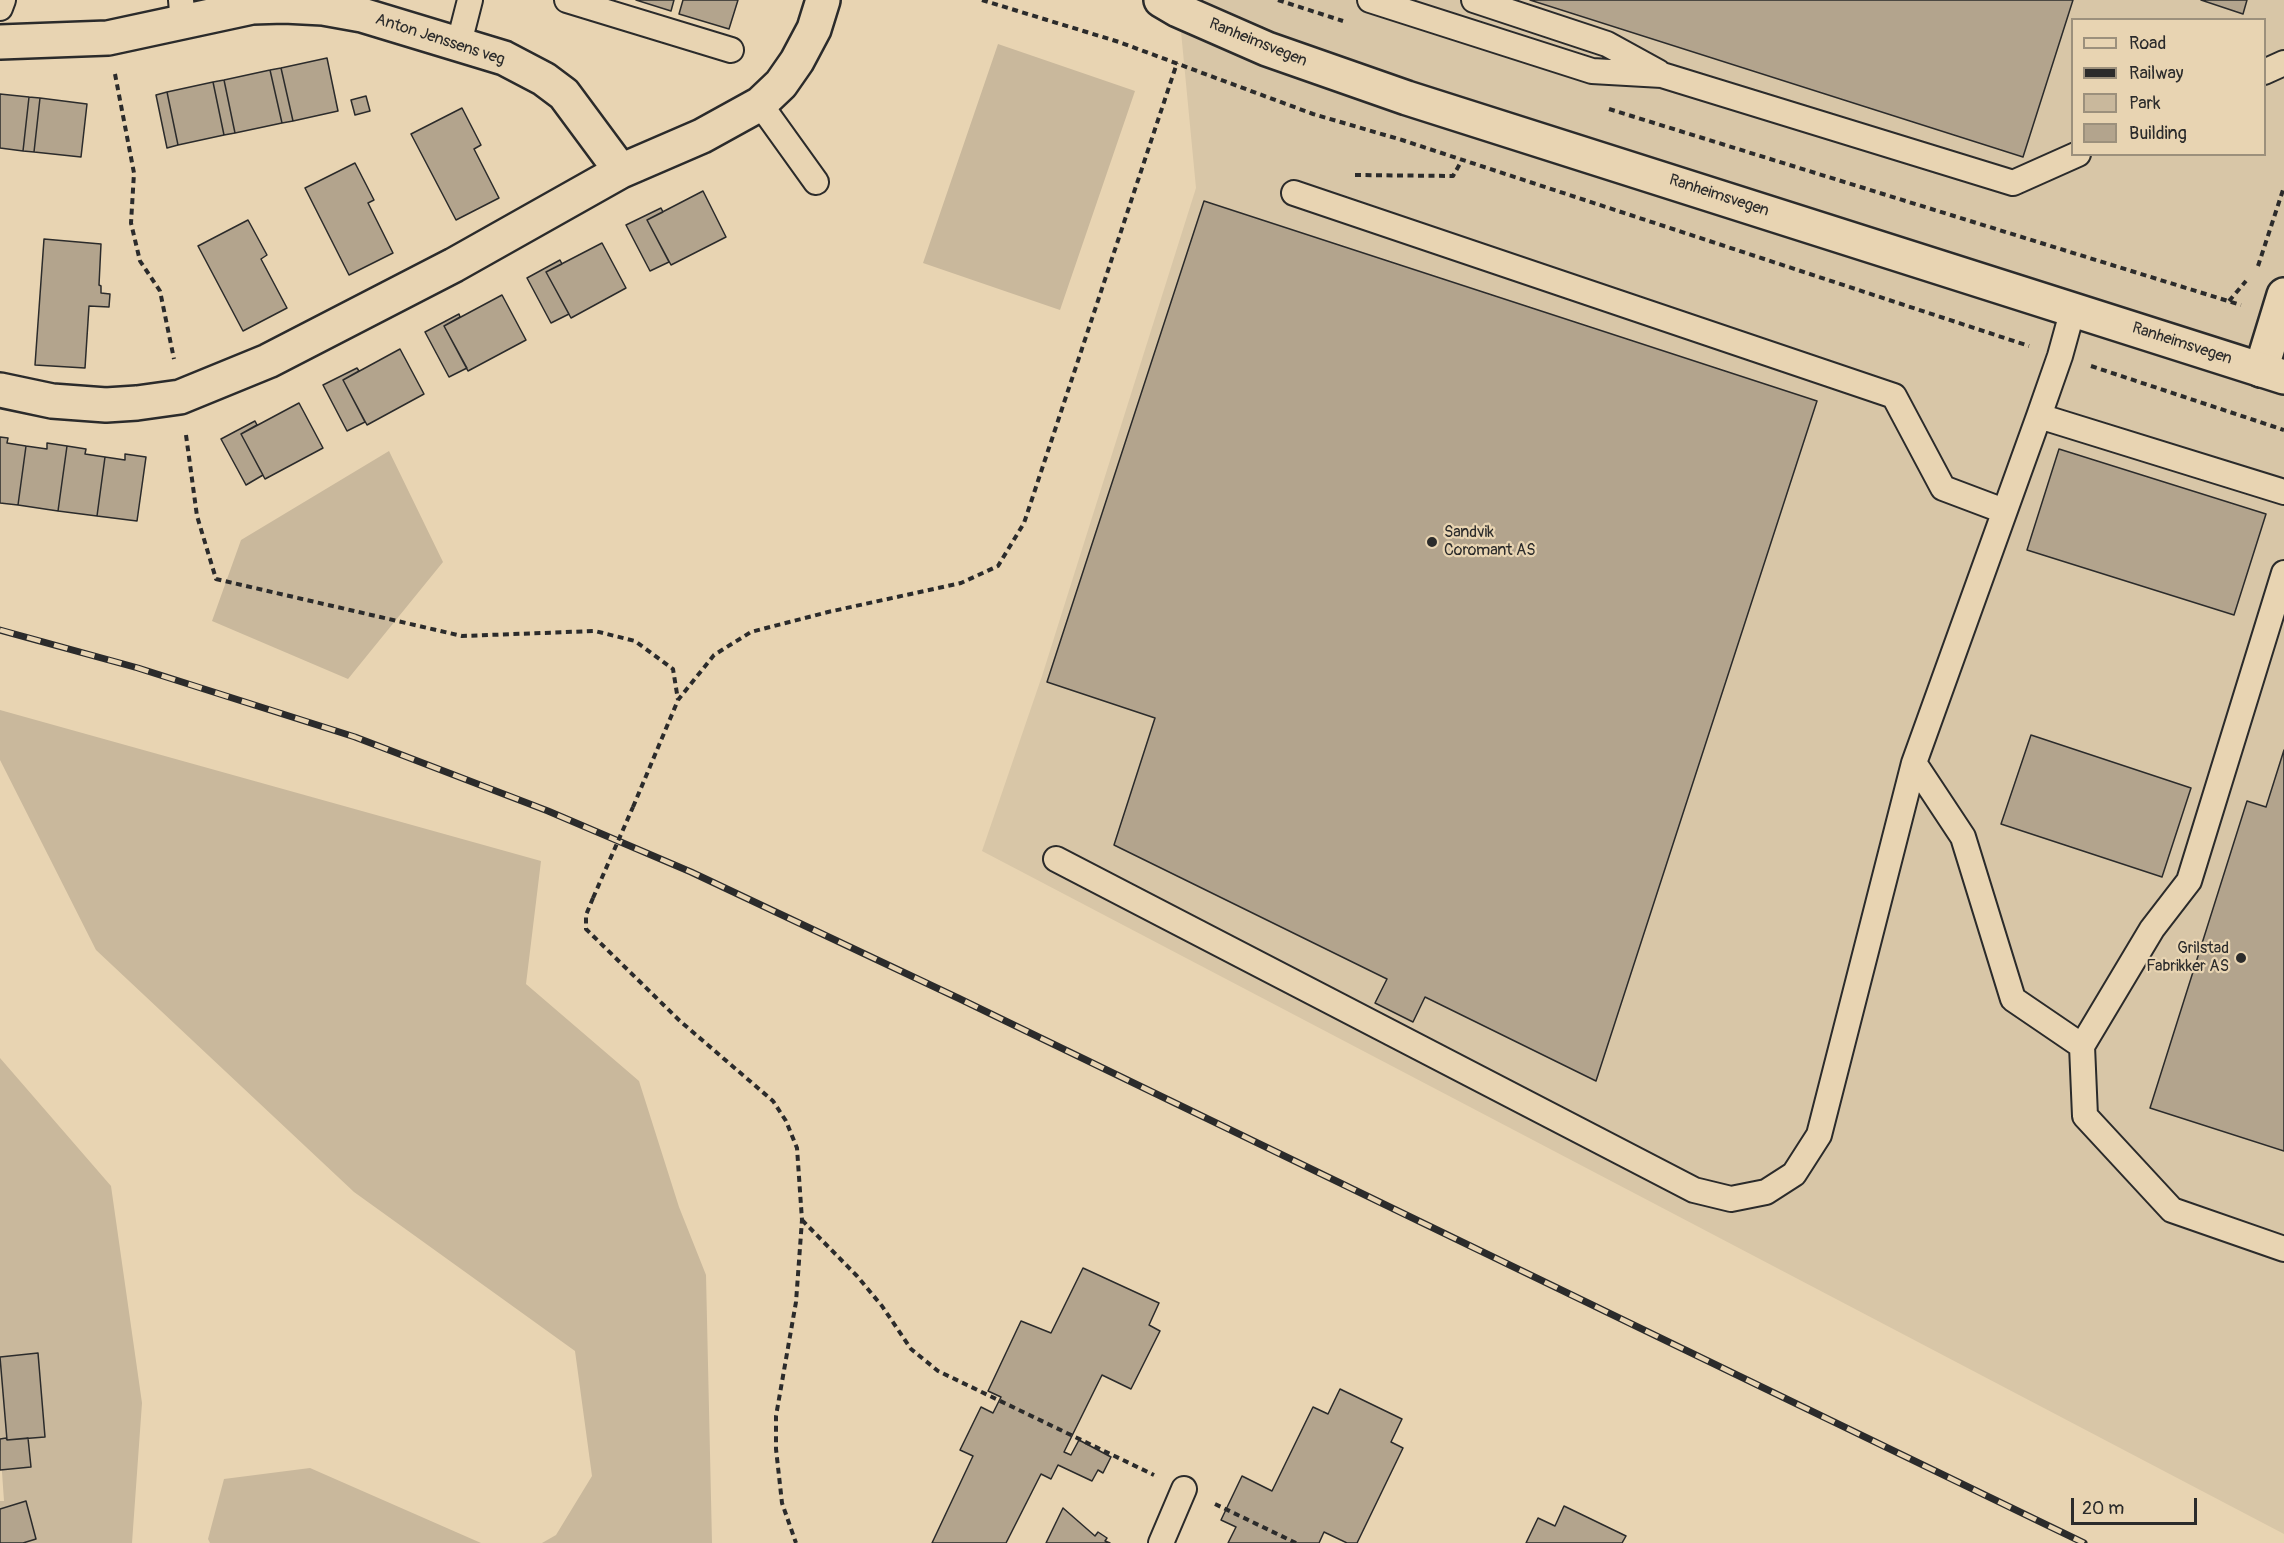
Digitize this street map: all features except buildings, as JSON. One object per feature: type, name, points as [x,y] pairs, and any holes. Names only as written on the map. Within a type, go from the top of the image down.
[{"type":"street","points":[[0,390],[52,401],[106,405],[138,403],[180,397],[227,380],[268,361],[454,265],[621,171],[702,136],[760,104],[781,84],[797,61],[814,29],[823,0]]},
{"type":"street","name":"Ranheimsvegen","points":[[1161,0],[1178,10],[1267,49],[1396,94],[2273,373]]},
{"type":"street","name":"Anton Jenssens veg","points":[[0,42],[108,38],[182,11],[324,4],[504,58],[564,94],[621,171]]},
{"type":"street","points":[[2273,373],[2284,295]]},
{"type":"lane","points":[[0,8],[3,0]]},
{"type":"lane","points":[[459,43],[470,0]]},
{"type":"lane","points":[[567,0],[731,50]]},
{"type":"lane","points":[[1370,0],[1592,71],[1662,75]]},
{"type":"lane","points":[[1474,0],[1607,44],[1662,75],[2013,183],[2074,156]]},
{"type":"lane","points":[[2266,72],[2284,63]]},
{"type":"lane","points":[[760,104],[816,182]]},
{"type":"lane","points":[[1294,193],[1894,396],[1943,488],[2004,511]]},
{"type":"lane","points":[[1056,859],[1694,1190],[1731,1199],[1766,1192],[1794,1174],[1819,1135],[1914,763],[2040,416],[2073,309]]},
{"type":"lane","points":[[2040,416],[2284,492]]},
{"type":"lane","points":[[2284,573],[2276,630],[2189,881],[2152,929],[2082,1046],[2085,1116],[2172,1210],[2284,1249]]},
{"type":"lane","points":[[1914,763],[1963,837],[2013,999],[2082,1046]]},
{"type":"lane","points":[[1161,1543],[1184,1490]]},
{"type":"path","points":[[982,0],[1119,42],[1313,114],[1462,160],[2284,430]]},
{"type":"path","points":[[1278,0],[1345,22]]},
{"type":"path","points":[[108,38],[134,173],[131,223],[140,261],[160,291],[180,397],[197,516],[216,579],[462,636],[595,631],[634,641],[673,669],[678,700]]},
{"type":"path","points":[[796,1543],[782,1503],[776,1449],[776,1416],[796,1302],[802,1220],[797,1148],[786,1121],[773,1101],[680,1021],[586,929],[586,915],[678,700],[714,655],[751,632],[828,612],[961,583],[998,566],[1024,523],[1177,63]]},
{"type":"path","points":[[1603,107],[2158,281],[2229,301],[2250,276]]},
{"type":"path","points":[[1353,175],[1453,176],[1462,160]]},
{"type":"path","points":[[2257,268],[2284,187]]},
{"type":"path","points":[[802,1220],[857,1276],[882,1306],[911,1349],[938,1371],[1296,1543]]},
{"type":"shaded area","points":[[1178,0],[2284,0],[2284,1534],[982,851],[1042,676],[1196,188]]},
{"type":"green space","points":[[998,44],[1135,91],[1060,310],[923,263]]},
{"type":"green space","points":[[389,451],[443,562],[348,679],[212,621],[241,540]]},
{"type":"green space","points":[[0,710],[541,861],[526,984],[639,1081],[679,1207],[706,1275],[712,1543],[542,1543],[556,1535],[592,1476],[575,1351],[354,1192],[96,950],[0,760]]},
{"type":"green space","points":[[0,1058],[111,1186],[142,1403],[132,1543],[0,1543],[0,1501],[4,1501],[0,1443]]},
{"type":"green space","points":[[310,1468],[481,1543],[210,1543],[208,1539],[224,1479]]},
{"type":"railway","points":[[0,630],[138,668],[355,737],[548,811],[691,872],[958,998],[2084,1543]]},
{"type":"place","name":"Sandvik Coromant AS","points":[[1432,542]]},
{"type":"place","name":"Grilstad Fabrikker AS","points":[[2241,958]]}]
